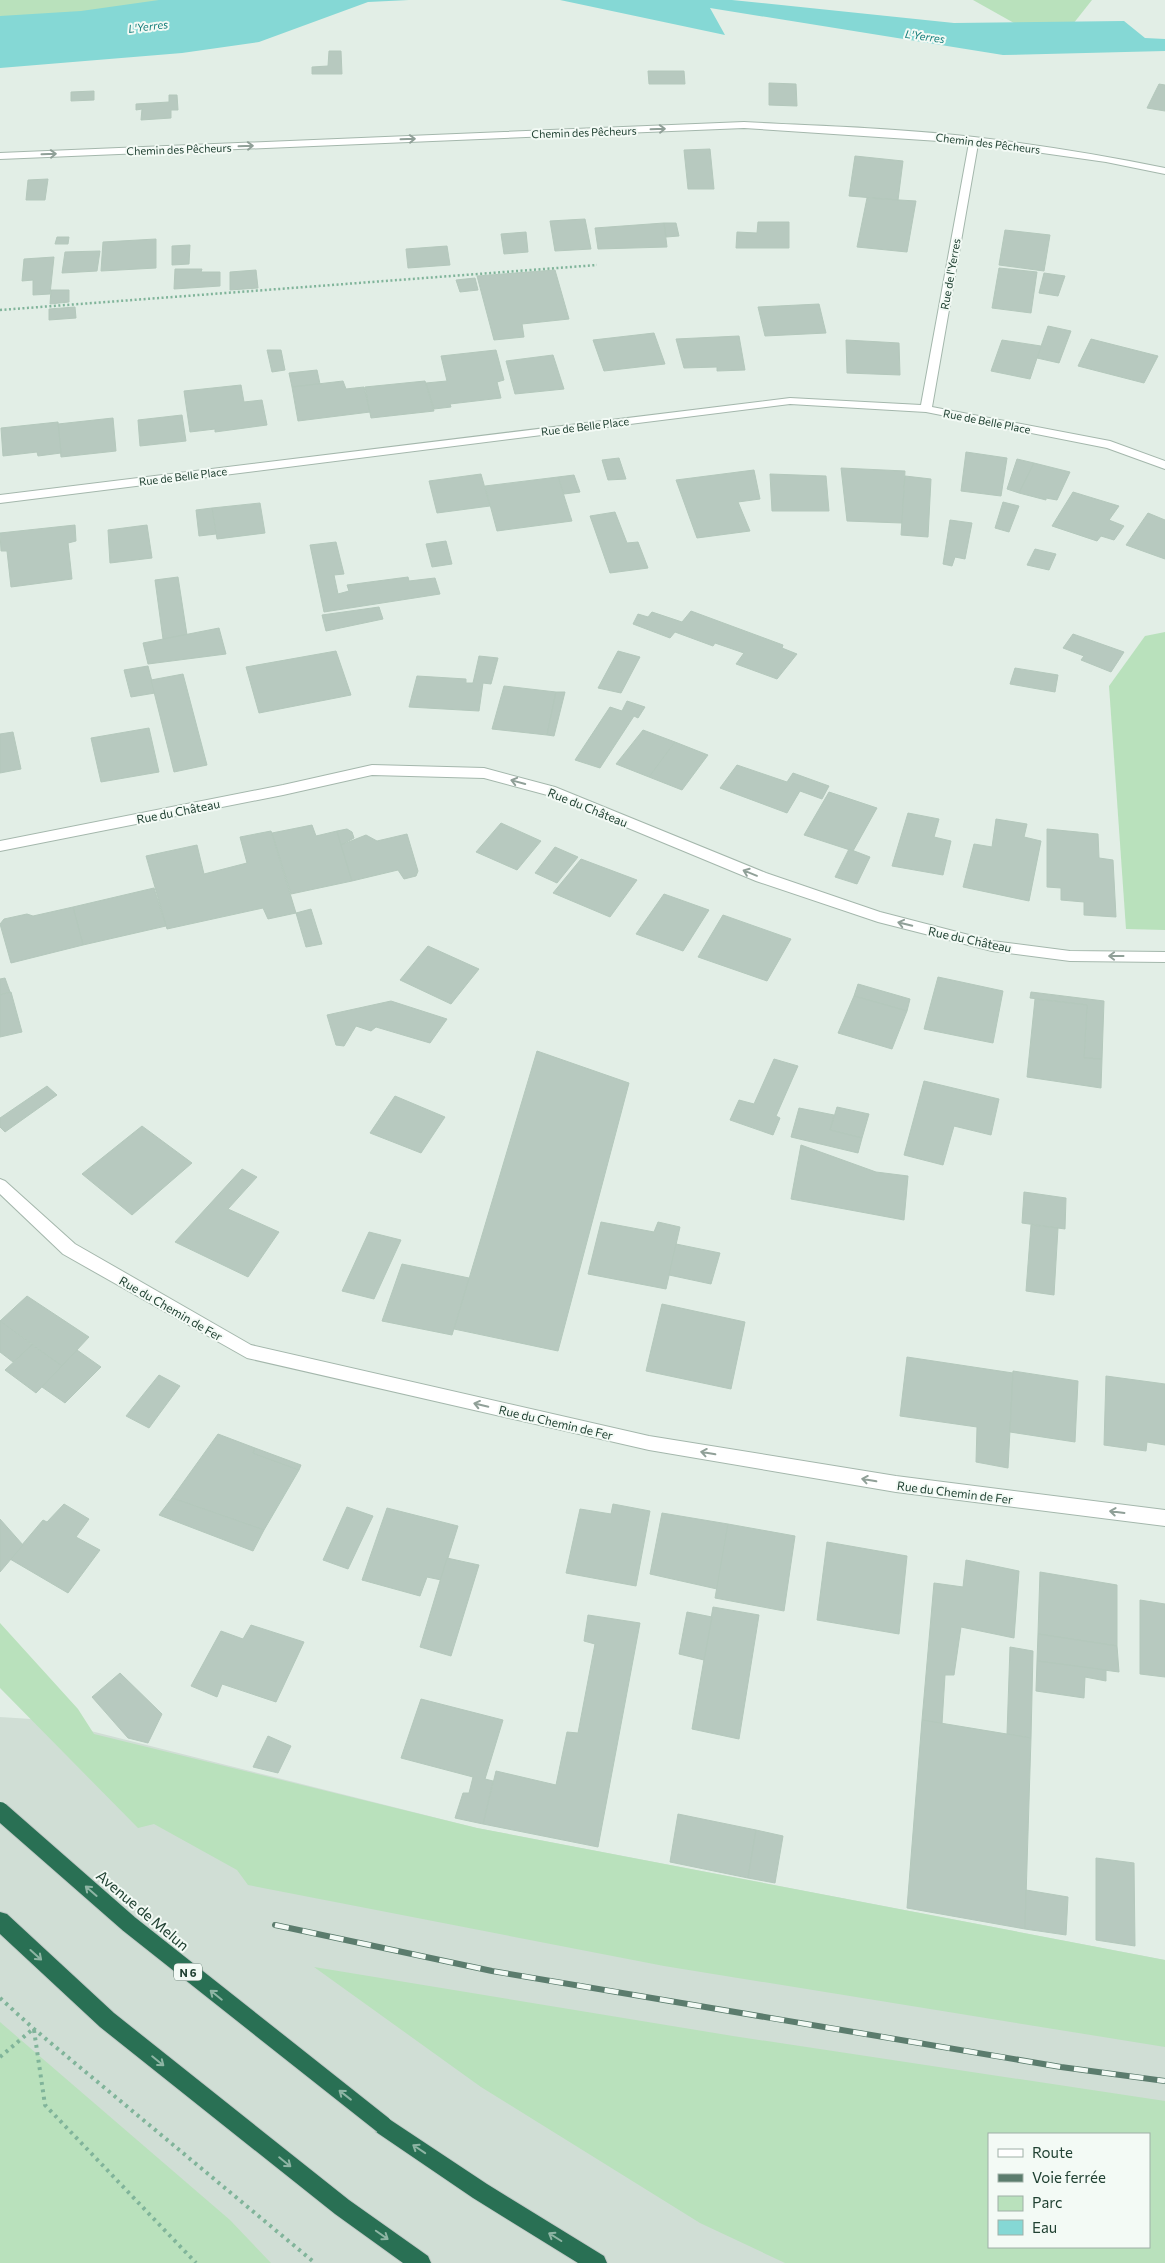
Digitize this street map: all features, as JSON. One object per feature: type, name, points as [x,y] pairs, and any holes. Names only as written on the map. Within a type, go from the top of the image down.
[{"type":"highway","name":"Avenue de Melun","points":[[0,1811],[129,1924],[383,2125],[480,2191],[597,2263]]},
{"type":"highway","points":[[0,1921],[107,2020],[342,2207],[421,2263]]},
{"type":"street","name":"Chemin des Pêcheurs","points":[[0,156],[744,126],[894,133],[974,140],[1106,159],[1165,170]]},
{"type":"street","name":"Rue de l'Yerres","points":[[926,409],[974,140]]},
{"type":"street","name":"Rue de Belle Place","points":[[0,499],[790,401],[926,409],[1110,445],[1165,465]]},
{"type":"street","name":"Rue du Château","points":[[0,846],[283,790],[372,770],[484,773],[555,792],[761,877],[878,917],[1002,947],[1070,956],[1165,957]]},
{"type":"street","name":"Rue du Chemin de Fer","points":[[0,1185],[68,1249],[247,1351],[649,1443],[896,1484],[1165,1518]]},
{"type":"path","points":[[0,310],[598,265]]},
{"type":"path","points":[[0,1998],[34,2029],[315,2263]]},
{"type":"path","points":[[0,2057],[34,2029]]},
{"type":"path","points":[[34,2029],[45,2105],[196,2263]]},
{"type":"shaded area","points":[[0,1717],[47,1720],[477,1828],[1165,1960],[1165,2263],[0,2263]]},
{"type":"green space","points":[[0,0],[225,0],[0,25]]},
{"type":"green space","points":[[973,0],[1092,0],[1073,24],[1021,27]]},
{"type":"green space","points":[[1165,632],[1165,930],[1126,929],[1109,686],[1145,636]]},
{"type":"green space","points":[[0,1623],[78,1709],[94,1734],[477,1828],[1165,1960],[1165,2047],[664,1966],[248,1885],[237,1870],[154,1824],[138,1828],[0,1688]]},
{"type":"green space","points":[[314,1967],[733,2036],[1165,2101],[1165,2263],[785,2263],[700,2223],[481,2087]]},
{"type":"green space","points":[[0,2022],[230,2220],[271,2263],[0,2263]]},
{"type":"water","name":"L'Yerres","points":[[159,0],[409,0],[368,2],[259,42],[182,53],[0,68],[0,16],[81,11]]},
{"type":"water","name":"L'Yerres","points":[[560,0],[732,0],[954,23],[1124,21],[1145,38],[1165,39],[1165,51],[1003,55],[710,8],[725,35]]},
{"type":"building","points":[[329,51],[341,51],[342,74],[312,74],[312,67],[328,66]]},
{"type":"building","points":[[648,71],[684,71],[685,84],[649,84]]},
{"type":"building","points":[[769,83],[796,84],[797,106],[769,105]]},
{"type":"building","points":[[1159,84],[1165,85],[1165,111],[1147,108]]},
{"type":"building","points":[[94,91],[94,100],[71,101],[71,92]]},
{"type":"building","points":[[169,95],[177,95],[178,110],[171,110],[171,118],[141,120],[142,109],[136,110],[136,104],[169,102]]},
{"type":"building","points":[[710,149],[714,189],[688,189],[684,150]]},
{"type":"building","points":[[855,156],[903,161],[898,200],[849,196]]},
{"type":"building","points":[[48,179],[45,200],[26,200],[28,180]]},
{"type":"building","points":[[867,198],[916,201],[907,252],[857,247]]},
{"type":"building","points":[[585,219],[591,249],[555,251],[550,221]]},
{"type":"building","points":[[758,222],[789,222],[789,248],[736,248],[737,232],[757,233]]},
{"type":"building","points":[[664,223],[676,223],[679,236],[666,237]]},
{"type":"building","points":[[664,223],[667,247],[598,249],[595,228]]},
{"type":"building","points":[[1005,230],[1050,235],[1044,271],[999,265]]},
{"type":"building","points":[[526,232],[528,252],[504,254],[501,234]]},
{"type":"building","points":[[57,237],[69,237],[68,244],[55,244]]},
{"type":"building","points":[[156,239],[156,268],[101,271],[103,242]]},
{"type":"building","points":[[190,245],[189,264],[172,265],[172,246]]},
{"type":"building","points":[[447,246],[450,265],[408,268],[406,249]]},
{"type":"building","points":[[100,251],[97,271],[62,273],[65,252]]},
{"type":"building","points":[[54,257],[50,294],[33,295],[33,280],[22,281],[24,259]]},
{"type":"building","points":[[999,268],[1037,272],[1031,313],[992,308]]},
{"type":"building","points":[[175,269],[202,269],[201,272],[220,272],[220,286],[174,289]]},
{"type":"building","points":[[256,270],[258,288],[230,290],[230,272]]},
{"type":"building","points":[[555,270],[569,319],[522,324],[524,337],[494,340],[477,276]]},
{"type":"building","points":[[1044,273],[1065,276],[1058,296],[1039,293]]},
{"type":"building","points":[[475,278],[478,290],[460,292],[456,280]]},
{"type":"building","points":[[51,290],[69,290],[69,302],[50,304]]},
{"type":"building","points":[[819,304],[826,333],[765,336],[758,307]]},
{"type":"building","points":[[75,307],[76,318],[49,320],[49,309]]},
{"type":"building","points":[[1048,326],[1071,331],[1059,363],[1037,358]]},
{"type":"building","points":[[654,333],[665,364],[604,371],[593,340]]},
{"type":"building","points":[[739,336],[745,370],[717,371],[717,367],[684,368],[676,339]]},
{"type":"building","points":[[1091,339],[1158,356],[1144,383],[1078,366]]},
{"type":"building","points":[[846,340],[899,343],[900,375],[847,373]]},
{"type":"building","points":[[1002,340],[1041,346],[1030,379],[991,371]]},
{"type":"building","points":[[267,350],[281,350],[285,370],[272,372]]},
{"type":"building","points":[[496,350],[504,380],[497,382],[501,398],[450,404],[451,407],[434,409],[426,383],[447,381],[441,356]]},
{"type":"building","points":[[553,355],[564,389],[515,394],[506,361]]},
{"type":"building","points":[[317,370],[320,384],[292,387],[289,373]]},
{"type":"building","points":[[343,381],[346,389],[364,387],[370,412],[298,421],[292,387]]},
{"type":"building","points":[[425,381],[434,411],[371,418],[365,387]]},
{"type":"building","points":[[241,385],[244,402],[262,400],[267,425],[215,432],[215,429],[190,432],[184,391]]},
{"type":"building","points":[[182,415],[186,441],[140,446],[138,420]]},
{"type":"building","points":[[113,418],[116,451],[61,457],[58,424]]},
{"type":"building","points":[[58,422],[61,453],[38,456],[37,452],[3,456],[1,428]]},
{"type":"building","points":[[966,452],[1007,458],[1001,496],[961,491]]},
{"type":"building","points":[[619,458],[626,479],[608,480],[602,460]]},
{"type":"building","points":[[1017,459],[1034,463],[1019,493],[1007,489]]},
{"type":"building","points":[[1034,463],[1070,472],[1057,500],[1046,498],[1046,500],[1019,493]]},
{"type":"building","points":[[841,468],[905,471],[902,523],[847,521]]},
{"type":"building","points":[[754,470],[760,499],[738,502],[750,531],[697,538],[676,480]]},
{"type":"building","points":[[481,474],[490,506],[437,513],[429,481]]},
{"type":"building","points":[[770,474],[826,476],[829,511],[772,511]]},
{"type":"building","points":[[574,475],[580,492],[564,494],[558,477]]},
{"type":"building","points":[[905,476],[931,479],[928,537],[901,535]]},
{"type":"building","points":[[558,477],[572,521],[497,531],[485,486]]},
{"type":"building","points":[[1073,492],[1119,506],[1109,520],[1124,526],[1114,540],[1101,536],[1097,541],[1052,526]]},
{"type":"building","points":[[1003,502],[1019,506],[1009,532],[995,528]]},
{"type":"building","points":[[260,503],[265,533],[217,539],[212,508]]},
{"type":"building","points":[[212,508],[216,534],[199,536],[196,510]]},
{"type":"building","points":[[615,512],[627,543],[638,542],[648,568],[610,573],[590,516]]},
{"type":"building","points":[[1148,513],[1165,520],[1165,559],[1126,545]]},
{"type":"building","points":[[950,520],[972,523],[965,559],[955,557],[952,566],[943,564]]},
{"type":"building","points":[[75,525],[76,541],[68,543],[72,579],[11,587],[7,551],[1,551],[0,533]]},
{"type":"building","points":[[147,525],[152,558],[110,563],[108,530]]},
{"type":"building","points":[[446,541],[452,564],[432,567],[426,544]]},
{"type":"building","points":[[336,542],[344,574],[334,575],[338,594],[349,591],[347,585],[408,577],[409,581],[435,578],[440,594],[324,612],[310,545]]},
{"type":"building","points":[[1035,549],[1056,554],[1049,570],[1027,565]]},
{"type":"building","points":[[178,577],[187,635],[163,639],[155,580]]},
{"type":"building","points":[[379,607],[383,619],[326,631],[322,615]]},
{"type":"building","points":[[691,611],[783,645],[782,648],[797,654],[777,679],[736,664],[744,653],[715,643],[713,646],[675,632],[670,638],[633,624],[638,614],[648,617],[652,612],[682,622]]},
{"type":"building","points":[[219,628],[226,654],[148,664],[143,643]]},
{"type":"building","points":[[1073,634],[1124,652],[1111,672],[1081,660],[1084,656],[1063,648]]},
{"type":"building","points":[[336,651],[351,695],[259,713],[246,667]]},
{"type":"building","points":[[618,651],[640,657],[621,693],[598,688]]},
{"type":"building","points":[[479,656],[498,658],[491,684],[483,683],[479,711],[409,707],[417,676],[466,679],[466,683],[473,683]]},
{"type":"building","points":[[148,666],[155,693],[131,697],[124,670]]},
{"type":"building","points":[[1015,668],[1058,675],[1055,692],[1010,684]]},
{"type":"building","points":[[183,674],[207,765],[174,772],[151,680]]},
{"type":"building","points":[[504,686],[556,692],[547,735],[492,729]]},
{"type":"building","points":[[556,692],[565,692],[554,736],[547,735]]},
{"type":"building","points":[[627,701],[645,707],[638,718],[634,716],[600,768],[575,760],[610,707],[622,711]]},
{"type":"building","points":[[149,728],[159,772],[101,782],[91,738]]},
{"type":"building","points":[[643,730],[675,742],[649,777],[616,764]]},
{"type":"building","points":[[13,732],[21,769],[0,773],[0,734]]},
{"type":"building","points":[[675,742],[708,755],[682,790],[649,777]]},
{"type":"building","points":[[737,765],[787,782],[793,773],[829,786],[822,799],[800,791],[787,813],[720,788]]},
{"type":"building","points":[[829,792],[877,808],[853,851],[804,835]]},
{"type":"building","points":[[908,813],[939,819],[934,837],[951,841],[943,875],[892,866]]},
{"type":"building","points":[[996,819],[1027,824],[1024,837],[1041,841],[1029,901],[963,887],[974,844],[992,847]]},
{"type":"building","points":[[501,823],[541,841],[517,870],[476,852]]},
{"type":"building","points":[[312,825],[316,836],[337,831],[352,881],[291,894],[272,833]]},
{"type":"building","points":[[347,829],[352,832],[354,838],[341,845],[337,831]]},
{"type":"building","points":[[1047,829],[1098,834],[1099,858],[1113,860],[1116,917],[1084,915],[1084,902],[1061,900],[1061,888],[1047,887]]},
{"type":"building","points":[[271,831],[296,913],[268,919],[263,908],[167,929],[146,856],[197,845],[204,874],[247,863],[240,837]]},
{"type":"building","points":[[407,834],[418,871],[416,876],[404,879],[398,870],[352,881],[341,845],[366,835],[377,841]]},
{"type":"building","points":[[555,847],[578,857],[557,883],[535,873]]},
{"type":"building","points":[[849,849],[870,857],[857,884],[835,877]]},
{"type":"building","points":[[581,859],[637,880],[610,917],[553,893]]},
{"type":"building","points":[[154,888],[166,926],[83,945],[73,907]]},
{"type":"building","points":[[664,894],[709,910],[683,951],[636,934]]},
{"type":"building","points":[[73,907],[83,945],[11,963],[0,924],[4,919],[27,914],[33,916]]},
{"type":"building","points":[[311,909],[322,944],[306,947],[296,913]]},
{"type":"building","points":[[723,915],[791,939],[767,981],[698,957]]},
{"type":"building","points":[[428,946],[479,969],[451,1004],[400,980]]},
{"type":"building","points":[[938,977],[1003,991],[993,1043],[924,1029]]},
{"type":"building","points":[[5,978],[10,992],[0,995],[0,979]]},
{"type":"building","points":[[858,984],[910,999],[907,1011],[854,996]]},
{"type":"building","points":[[11,992],[22,1032],[0,1037],[0,995]]},
{"type":"building","points":[[1031,992],[1104,1001],[1102,1059],[1084,1058],[1087,1005],[1030,998]]},
{"type":"building","points":[[854,996],[907,1011],[892,1049],[838,1033]]},
{"type":"building","points":[[1035,999],[1087,1005],[1084,1058],[1102,1059],[1101,1088],[1027,1077]]},
{"type":"building","points":[[391,1001],[447,1019],[430,1043],[376,1027],[371,1031],[356,1026],[344,1046],[336,1045],[327,1015]]},
{"type":"building","points":[[537,1051],[629,1083],[558,1351],[454,1329]]},
{"type":"building","points":[[774,1059],[798,1066],[776,1116],[780,1118],[773,1135],[730,1120],[739,1100],[754,1104]]},
{"type":"building","points":[[924,1081],[999,1099],[991,1135],[954,1126],[943,1165],[904,1155]]},
{"type":"building","points":[[47,1086],[57,1095],[5,1132],[0,1127],[0,1118]]},
{"type":"building","points":[[395,1096],[445,1117],[421,1153],[370,1133]]},
{"type":"building","points":[[837,1107],[869,1114],[862,1138],[830,1130]]},
{"type":"building","points":[[799,1108],[834,1115],[830,1130],[862,1138],[858,1153],[791,1137]]},
{"type":"building","points":[[142,1126],[192,1163],[132,1215],[82,1174]]},
{"type":"building","points":[[801,1145],[876,1172],[908,1176],[904,1220],[791,1199]]},
{"type":"building","points":[[242,1169],[257,1177],[228,1209],[279,1232],[248,1277],[175,1242]]},
{"type":"building","points":[[1024,1192],[1066,1198],[1065,1229],[1022,1223]]},
{"type":"building","points":[[601,1222],[654,1232],[658,1222],[680,1227],[666,1289],[588,1274]]},
{"type":"building","points":[[1031,1225],[1058,1228],[1054,1295],[1026,1291]]},
{"type":"building","points":[[369,1232],[401,1240],[374,1299],[342,1291]]},
{"type":"building","points":[[676,1244],[720,1253],[711,1284],[669,1275]]},
{"type":"building","points":[[402,1264],[469,1278],[452,1335],[382,1321]]},
{"type":"building","points":[[27,1296],[89,1337],[62,1366],[0,1321]]},
{"type":"building","points":[[662,1304],[745,1322],[731,1389],[646,1371]]},
{"type":"building","points":[[0,1321],[32,1345],[13,1362],[0,1352]]},
{"type":"building","points":[[32,1345],[62,1366],[36,1393],[5,1370]]},
{"type":"building","points":[[77,1350],[101,1367],[65,1403],[42,1387]]},
{"type":"building","points":[[907,1357],[1013,1373],[1008,1468],[976,1462],[977,1427],[900,1416]]},
{"type":"building","points":[[1013,1371],[1078,1381],[1075,1442],[1010,1432]]},
{"type":"building","points":[[159,1375],[180,1386],[149,1428],[126,1416]]},
{"type":"building","points":[[1106,1376],[1165,1384],[1165,1445],[1147,1442],[1146,1451],[1104,1445]]},
{"type":"building","points":[[218,1434],[255,1448],[253,1453],[299,1470],[264,1530],[172,1498]]},
{"type":"building","points":[[255,1448],[301,1465],[299,1470],[253,1453]]},
{"type":"building","points":[[172,1498],[264,1530],[253,1551],[159,1515]]},
{"type":"building","points":[[64,1504],[89,1519],[76,1537],[100,1550],[68,1593],[10,1559],[43,1520],[47,1522]]},
{"type":"building","points":[[613,1504],[650,1511],[636,1586],[566,1573],[580,1509],[611,1514]]},
{"type":"building","points":[[347,1507],[373,1516],[348,1569],[323,1560]]},
{"type":"building","points":[[387,1508],[458,1526],[441,1580],[427,1577],[420,1596],[362,1580]]},
{"type":"building","points":[[662,1513],[728,1524],[717,1589],[650,1574]]},
{"type":"building","points":[[0,1519],[23,1545],[0,1572]]},
{"type":"building","points":[[728,1524],[795,1536],[784,1611],[715,1598]]},
{"type":"building","points":[[827,1542],[907,1556],[899,1634],[817,1620]]},
{"type":"building","points":[[447,1558],[479,1565],[451,1656],[420,1647]]},
{"type":"building","points":[[966,1560],[1019,1571],[1014,1638],[961,1627],[954,1675],[945,1675],[942,1724],[922,1720],[934,1583],[963,1587]]},
{"type":"building","points":[[1040,1572],[1117,1585],[1117,1646],[1038,1634]]},
{"type":"building","points":[[1140,1600],[1165,1604],[1165,1677],[1140,1674]]},
{"type":"building","points":[[713,1607],[759,1615],[739,1739],[692,1729]]},
{"type":"building","points":[[687,1612],[712,1617],[704,1660],[679,1654]]},
{"type":"building","points":[[588,1615],[640,1623],[598,1847],[483,1824],[496,1771],[556,1785],[567,1732],[578,1733],[595,1644],[584,1641]]},
{"type":"building","points":[[251,1625],[304,1642],[276,1702],[222,1684],[217,1697],[191,1686],[221,1631],[243,1639]]},
{"type":"building","points":[[1038,1634],[1117,1646],[1119,1672],[1037,1661]]},
{"type":"building","points":[[1010,1647],[1033,1651],[1031,1738],[1007,1734]]},
{"type":"building","points":[[1037,1661],[1106,1670],[1106,1681],[1085,1677],[1084,1698],[1036,1691]]},
{"type":"building","points":[[120,1673],[162,1714],[148,1743],[128,1738],[92,1697]]},
{"type":"building","points":[[421,1699],[503,1720],[485,1779],[493,1781],[483,1824],[455,1818],[463,1793],[469,1793],[473,1777],[401,1758]]},
{"type":"building","points":[[922,1720],[1031,1738],[1025,1929],[907,1908]]},
{"type":"building","points":[[268,1736],[291,1746],[278,1773],[253,1767]]},
{"type":"building","points":[[678,1814],[756,1830],[748,1878],[670,1862]]},
{"type":"building","points":[[756,1830],[783,1836],[775,1883],[748,1878]]},
{"type":"building","points":[[1096,1858],[1134,1863],[1135,1946],[1096,1940]]},
{"type":"building","points":[[1026,1890],[1068,1897],[1066,1935],[1025,1929]]},
{"type":"railway","points":[[275,1925],[492,1971],[1061,2067],[1165,2081]]}]
